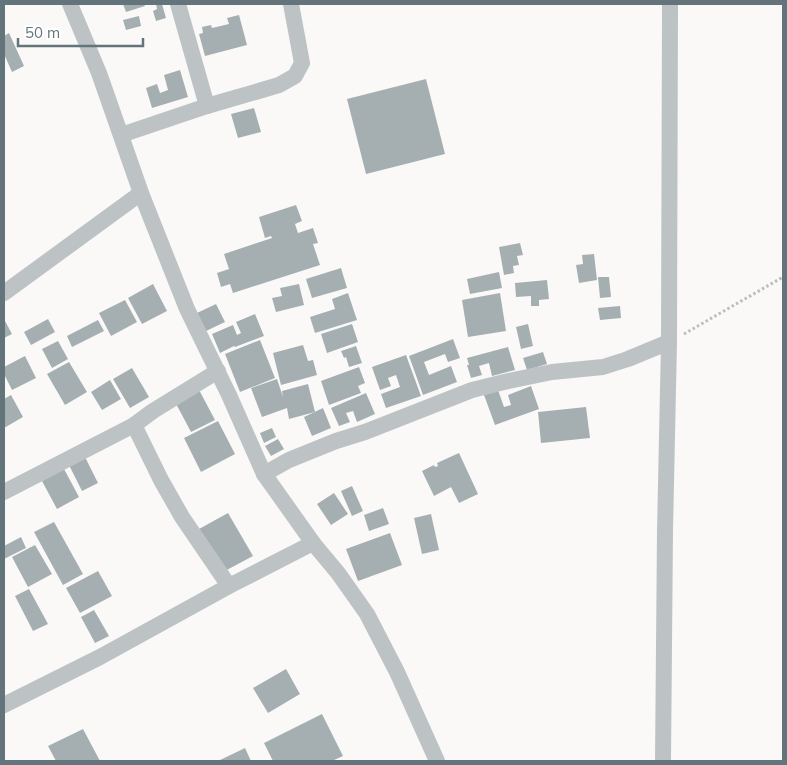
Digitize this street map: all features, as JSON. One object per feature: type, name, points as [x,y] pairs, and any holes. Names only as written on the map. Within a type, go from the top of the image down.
[{"type":"street","points":[[70,4],[98,73],[141,193],[187,310],[218,372],[264,474],[367,614],[397,672],[437,761]]},
{"type":"street","points":[[178,4],[206,106]]},
{"type":"street","points":[[121,135],[206,106],[279,85],[295,76],[302,63],[291,4]]},
{"type":"street","points":[[663,761],[664,531],[669,342],[670,4]]},
{"type":"street","points":[[4,293],[141,193]]},
{"type":"street","points":[[264,474],[289,460],[336,441],[365,432],[472,390],[552,372],[603,367],[669,342]]},
{"type":"street","points":[[4,492],[134,424],[218,372]]},
{"type":"street","points":[[134,424],[161,480],[182,517],[229,586]]},
{"type":"street","points":[[4,705],[313,543]]},
{"type":"path","points":[[669,342],[783,277]]},
{"type":"building","points":[[123,4],[144,4],[145,6],[126,12]]},
{"type":"building","points":[[156,4],[162,4],[166,18],[156,21],[153,11],[157,9]]},
{"type":"building","points":[[239,15],[247,45],[205,56],[199,34],[203,33],[202,27],[211,25],[212,28],[229,24],[227,18]]},
{"type":"building","points":[[139,16],[141,26],[126,30],[123,20]]},
{"type":"building","points":[[9,33],[24,66],[12,72],[4,54],[4,36]]},
{"type":"building","points":[[180,70],[188,97],[152,108],[146,88],[157,84],[160,93],[168,90],[164,75]]},
{"type":"building","points":[[426,79],[445,154],[366,174],[347,99]]},
{"type":"building","points":[[254,108],[261,132],[238,138],[231,114]]},
{"type":"building","points":[[296,205],[302,221],[295,224],[298,233],[313,228],[318,243],[313,244],[320,265],[233,293],[230,284],[221,287],[217,273],[229,269],[224,254],[272,238],[271,236],[265,238],[259,217]]},
{"type":"building","points":[[520,243],[523,255],[517,256],[519,265],[513,266],[514,273],[504,275],[499,247]]},
{"type":"building","points":[[594,254],[597,280],[579,283],[576,265],[583,264],[582,255]]},
{"type":"building","points":[[341,268],[347,288],[312,298],[306,279]]},
{"type":"building","points":[[499,272],[502,288],[470,294],[467,279]]},
{"type":"building","points":[[598,277],[609,277],[611,297],[600,298]]},
{"type":"building","points":[[547,280],[549,299],[539,300],[539,306],[531,306],[531,296],[516,297],[515,283]]},
{"type":"building","points":[[153,284],[167,311],[142,324],[128,298]]},
{"type":"building","points":[[299,284],[304,305],[276,312],[272,298],[282,296],[280,288]]},
{"type":"building","points":[[348,293],[357,320],[315,333],[310,317],[335,309],[332,299]]},
{"type":"building","points":[[500,293],[506,331],[468,337],[462,300]]},
{"type":"building","points":[[125,300],[137,322],[111,336],[99,313]]},
{"type":"building","points":[[216,304],[225,322],[206,331],[197,313]]},
{"type":"building","points":[[620,306],[621,318],[600,320],[598,308]]},
{"type":"building","points":[[255,314],[264,336],[220,353],[212,334],[233,325],[237,335],[241,333],[236,322]]},
{"type":"building","points":[[4,319],[12,334],[4,338]]},
{"type":"building","points":[[48,319],[55,332],[31,345],[24,332]]},
{"type":"building","points":[[98,320],[104,331],[72,347],[67,336]]},
{"type":"building","points":[[352,324],[358,342],[327,353],[321,334]]},
{"type":"building","points":[[528,324],[533,346],[521,349],[516,327]]},
{"type":"building","points":[[453,339],[460,358],[448,362],[445,354],[424,362],[429,375],[451,366],[457,382],[423,395],[409,356]]},
{"type":"building","points":[[260,340],[275,378],[240,392],[225,354]]},
{"type":"building","points":[[58,341],[68,359],[52,368],[42,349]]},
{"type":"building","points":[[303,345],[308,361],[313,360],[317,375],[281,385],[273,353]]},
{"type":"building","points":[[356,346],[362,363],[349,367],[346,357],[344,358],[341,351]]},
{"type":"building","points":[[508,347],[515,370],[492,376],[489,363],[479,366],[482,375],[471,378],[467,358]]},
{"type":"building","points":[[543,352],[547,364],[527,370],[523,358]]},
{"type":"building","points":[[406,355],[421,396],[386,408],[381,394],[400,387],[396,375],[388,378],[391,386],[380,390],[372,367]]},
{"type":"building","points":[[25,356],[36,378],[12,390],[4,374],[4,367]]},
{"type":"building","points":[[69,362],[87,392],[65,405],[47,374]]},
{"type":"building","points":[[359,367],[365,383],[358,386],[361,393],[329,405],[321,381]]},
{"type":"building","points":[[132,368],[149,397],[130,408],[113,379]]},
{"type":"building","points":[[277,379],[283,397],[282,391],[308,384],[315,412],[289,419],[287,408],[262,417],[251,388]]},
{"type":"building","points":[[110,380],[121,399],[102,410],[91,392]]},
{"type":"building","points":[[531,386],[539,409],[495,425],[484,395],[498,390],[504,407],[511,405],[508,395]]},
{"type":"building","points":[[198,388],[215,420],[191,432],[174,400]]},
{"type":"building","points":[[366,393],[375,414],[357,422],[353,411],[346,413],[350,422],[339,426],[331,408]]},
{"type":"building","points":[[11,395],[23,417],[4,428],[4,399]]},
{"type":"building","points":[[586,407],[590,438],[541,443],[538,412]]},
{"type":"building","points":[[323,408],[331,428],[312,436],[304,417]]},
{"type":"building","points":[[218,421],[235,454],[201,472],[184,438]]},
{"type":"building","points":[[272,428],[276,437],[264,443],[260,433]]},
{"type":"building","points":[[278,439],[284,449],[271,456],[265,446]]},
{"type":"building","points":[[459,453],[478,494],[459,503],[451,487],[434,496],[422,471],[434,465],[435,467],[438,466],[437,463]]},
{"type":"building","points":[[85,457],[98,483],[82,491],[69,465]]},
{"type":"building","points":[[64,469],[79,497],[57,509],[42,481]]},
{"type":"building","points":[[352,486],[363,511],[352,516],[341,491]]},
{"type":"building","points":[[334,493],[348,514],[331,525],[317,504]]},
{"type":"building","points":[[383,508],[389,524],[369,531],[364,515]]},
{"type":"building","points":[[228,513],[253,556],[223,572],[199,529]]},
{"type":"building","points":[[431,514],[439,550],[422,554],[414,518]]},
{"type":"building","points":[[54,522],[83,574],[63,585],[34,532]]},
{"type":"building","points":[[390,533],[402,565],[358,581],[346,549]]},
{"type":"building","points":[[21,537],[26,548],[4,559],[4,546]]},
{"type":"building","points":[[35,545],[52,574],[28,587],[12,557]]},
{"type":"building","points":[[98,571],[112,596],[80,613],[66,588]]},
{"type":"building","points":[[29,589],[48,624],[33,631],[15,596]]},
{"type":"building","points":[[94,610],[109,636],[95,643],[81,617]]},
{"type":"building","points":[[286,669],[300,694],[268,713],[253,688]]},
{"type":"building","points":[[322,714],[343,756],[332,761],[273,761],[264,743]]},
{"type":"building","points":[[83,729],[100,761],[56,761],[48,746]]},
{"type":"building","points":[[245,748],[251,761],[218,761]]}]
